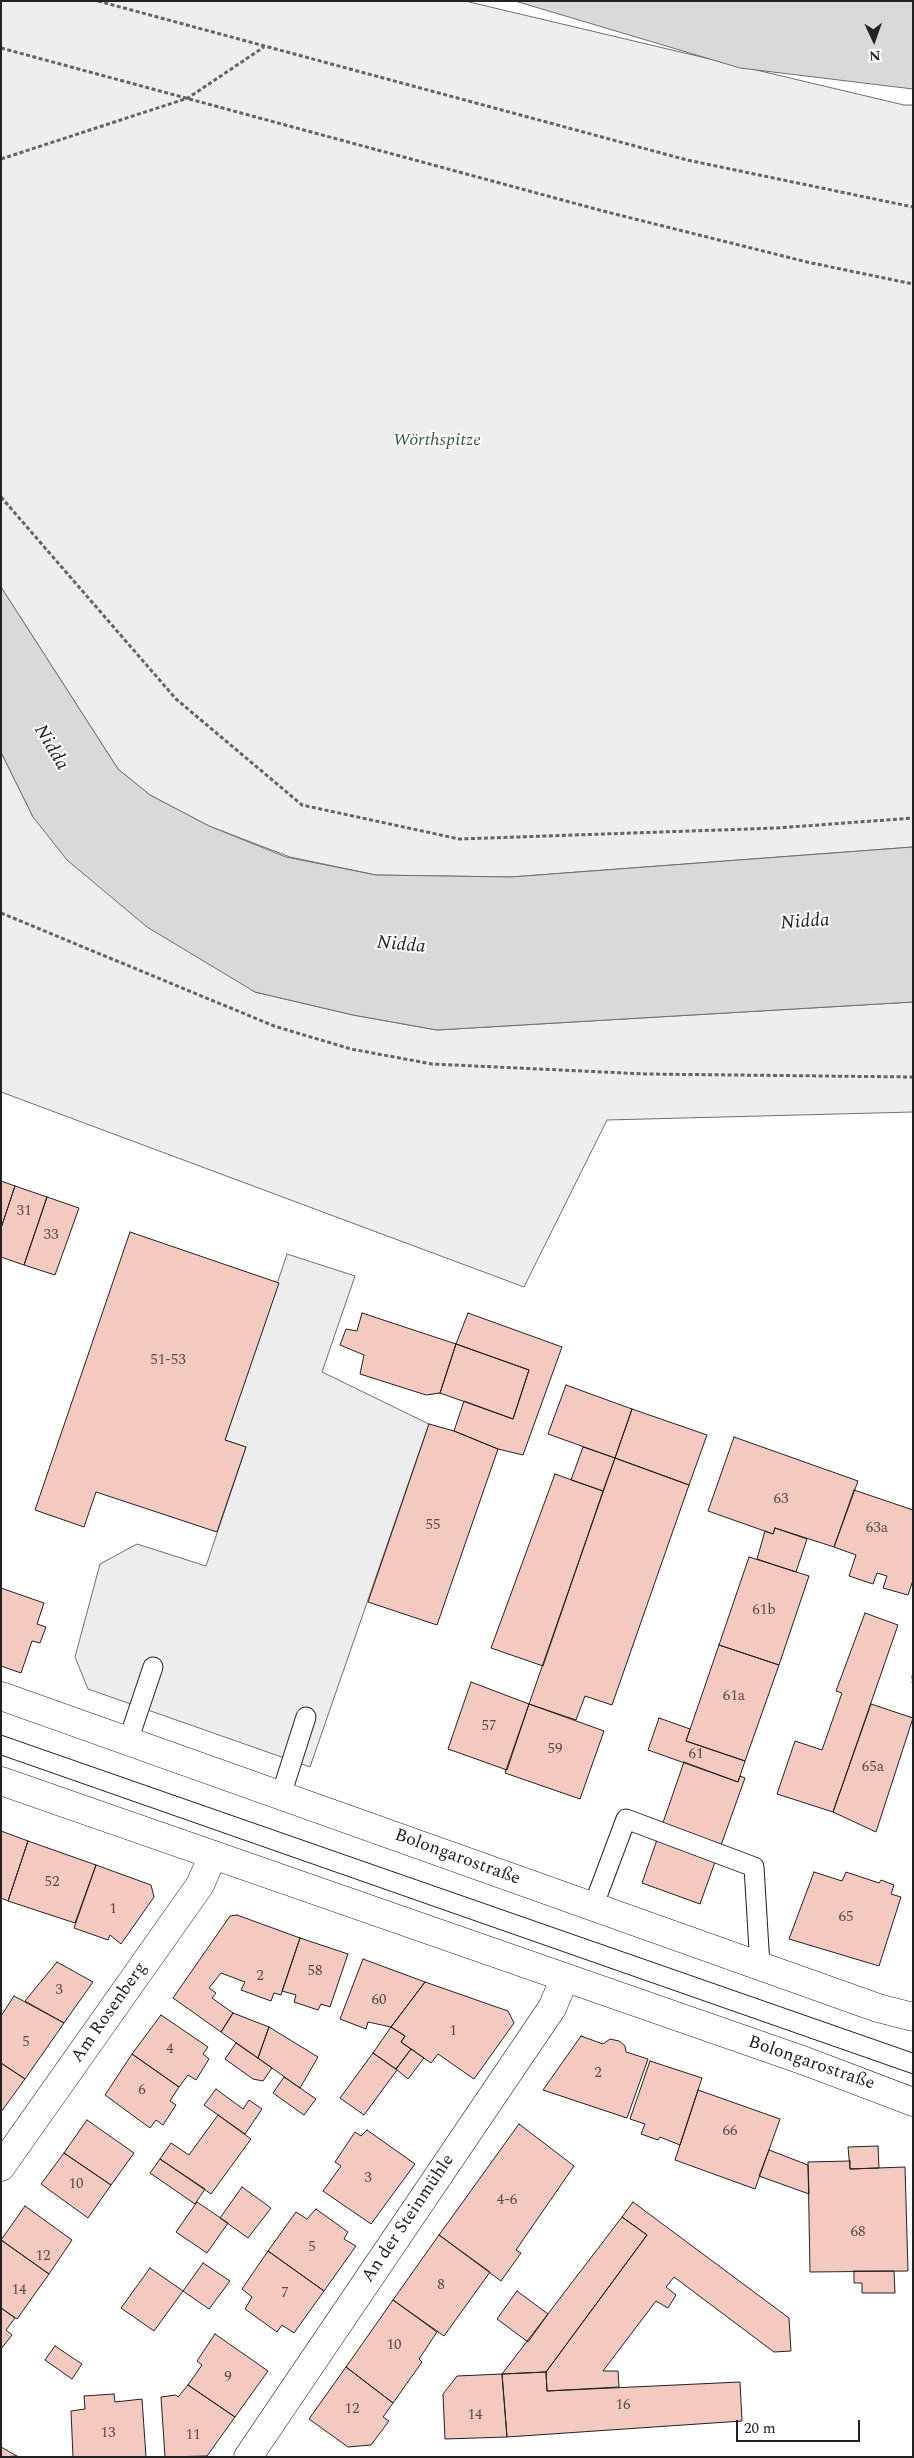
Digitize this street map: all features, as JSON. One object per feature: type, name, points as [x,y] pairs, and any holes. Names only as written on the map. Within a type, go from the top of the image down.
[{"type":"main road","name":"Bolongarostraße","points":[[1,1696],[878,2008],[913,2017]]},
{"type":"main road","name":"Bolongarostraße","points":[[1,1781],[833,2071],[913,2102]]},
{"type":"main road","name":"Am Rosenberg","points":[[1,2167],[200,1885],[213,1856]]},
{"type":"main road","name":"An der Steinmühle","points":[[248,2457],[552,2008],[565,1978]]},
{"type":"lane","points":[[128,1741],[154,1667]]},
{"type":"lane","points":[[281,1795],[306,1717]]},
{"type":"lane","points":[[593,1907],[626,1819],[754,1866],[760,1966]]},
{"type":"path","points":[[98,1],[687,160],[913,207]]},
{"type":"path","points":[[1,159],[188,98],[264,46]]},
{"type":"path","points":[[1,48],[603,211],[807,262],[913,284]]},
{"type":"path","points":[[1,497],[176,699],[302,805],[459,839],[777,828],[913,818]]},
{"type":"path","points":[[1,913],[274,1026],[351,1049],[414,1061],[432,1064],[646,1074],[913,1077]]},
{"type":"path","points":[[913,1675],[911,1682],[913,1683]]},
{"type":"green space","name":"Wörthspitze","points":[[1,1],[465,1],[904,105],[913,105],[913,847],[511,877],[376,875],[290,857],[209,826],[150,795],[118,769],[1,587]]},
{"type":"green space","points":[[1,752],[33,817],[255,992],[353,1015],[437,1030],[913,1002],[913,1112],[607,1120],[524,1287],[1,1092]]},
{"type":"shaded area","points":[[287,1254],[355,1276],[322,1372],[429,1424],[310,1767],[88,1689],[75,1657],[100,1564],[137,1544],[206,1566],[246,1447],[225,1440]]},
{"type":"water","points":[[515,1],[913,1],[913,89],[740,68]]},
{"type":"water","name":"Nidda","points":[[1,587],[118,769],[150,795],[209,826],[286,857],[376,875],[511,877],[913,847],[913,1002],[437,1030],[353,1015],[255,992],[147,927],[67,860],[33,817],[1,752]]},
{"type":"building","points":[[1,1181],[15,1186],[1,1228]]},
{"type":"building","points":[[15,1186],[47,1197],[24,1265],[1,1257],[1,1228]]},
{"type":"building","points":[[47,1197],[79,1208],[55,1275],[24,1265]]},
{"type":"building","points":[[130,1232],[279,1283],[225,1440],[246,1447],[217,1532],[96,1492],[84,1527],[35,1510]]},
{"type":"building","points":[[362,1313],[456,1344],[440,1393],[426,1395],[360,1374],[364,1355],[340,1345],[346,1329],[357,1331]]},
{"type":"building","points":[[468,1313],[562,1347],[523,1455],[498,1449],[454,1431],[464,1401],[513,1419],[529,1370],[456,1344]]},
{"type":"building","points":[[456,1344],[529,1370],[513,1419],[440,1393]]},
{"type":"building","points":[[566,1385],[632,1409],[615,1458],[548,1434]]},
{"type":"building","points":[[632,1409],[707,1435],[689,1485],[615,1458]]},
{"type":"building","points":[[429,1424],[454,1431],[498,1449],[437,1625],[368,1602]]},
{"type":"building","points":[[734,1437],[858,1481],[834,1547],[775,1528],[773,1534],[708,1511]]},
{"type":"building","points":[[583,1447],[615,1458],[603,1491],[571,1480]]},
{"type":"building","points":[[615,1458],[689,1485],[612,1705],[585,1696],[576,1720],[529,1704]]},
{"type":"building","points":[[555,1474],[603,1491],[543,1666],[491,1648]]},
{"type":"building","points":[[854,1490],[913,1510],[913,1580],[908,1595],[883,1588],[887,1576],[877,1573],[873,1584],[849,1576],[856,1555],[834,1547]]},
{"type":"building","points":[[775,1528],[807,1539],[796,1572],[757,1559],[765,1531],[773,1534]]},
{"type":"building","points":[[749,1557],[809,1576],[779,1665],[719,1645]]},
{"type":"building","points":[[1,1588],[44,1603],[37,1624],[46,1627],[40,1643],[32,1641],[21,1673],[1,1666]]},
{"type":"building","points":[[865,1613],[898,1625],[833,1812],[777,1794],[795,1741],[822,1750],[842,1693],[836,1691]]},
{"type":"building","points":[[719,1645],[779,1665],[745,1761],[686,1741]]},
{"type":"building","points":[[471,1682],[529,1704],[507,1770],[448,1749]]},
{"type":"building","points":[[529,1704],[604,1731],[580,1799],[505,1773]]},
{"type":"building","points":[[871,1704],[913,1718],[876,1832],[833,1812]]},
{"type":"building","points":[[659,1718],[690,1729],[686,1741],[745,1761],[738,1782],[648,1750]]},
{"type":"building","points":[[684,1762],[738,1782],[740,1776],[745,1778],[700,1904],[642,1883]]},
{"type":"building","points":[[1,1831],[28,1841],[8,1901],[1,1898]]},
{"type":"building","points":[[28,1841],[96,1865],[75,1923],[8,1901]]},
{"type":"building","points":[[96,1865],[151,1885],[154,1897],[121,1944],[110,1935],[108,1940],[74,1928]]},
{"type":"building","points":[[814,1872],[842,1881],[846,1872],[879,1883],[881,1880],[894,1885],[891,1894],[901,1897],[879,1966],[789,1939]]},
{"type":"building","points":[[237,1915],[300,1938],[281,1995],[274,1993],[271,2001],[241,1990],[245,1982],[221,1973],[209,1988],[216,1993],[212,1998],[233,2013],[221,2032],[173,1998],[230,1916]]},
{"type":"building","points":[[300,1938],[348,1954],[330,2007],[321,2004],[318,2010],[294,2002],[296,1995],[282,1991]]},
{"type":"building","points":[[363,1959],[425,1982],[391,2027],[368,2022],[366,2029],[340,2019]]},
{"type":"building","points":[[57,1962],[93,1982],[64,2023],[25,2001]]},
{"type":"building","points":[[425,1982],[508,2011],[514,2023],[474,2079],[438,2054],[431,2063],[401,2042],[405,2036],[391,2027]]},
{"type":"building","points":[[14,1996],[64,2023],[25,2079],[1,2063],[1,2016]]},
{"type":"building","points":[[233,2013],[269,2027],[258,2058],[221,2032]]},
{"type":"building","points":[[161,2015],[208,2047],[203,2054],[209,2059],[196,2080],[188,2075],[179,2087],[132,2054]]},
{"type":"building","points":[[269,2027],[318,2057],[300,2088],[258,2058]]},
{"type":"building","points":[[391,2027],[405,2036],[401,2042],[411,2049],[396,2069],[373,2053]]},
{"type":"building","points":[[581,2036],[603,2044],[610,2039],[619,2041],[625,2046],[626,2052],[648,2059],[627,2118],[543,2090]]},
{"type":"building","points":[[236,2043],[272,2068],[263,2081],[253,2079],[225,2059]]},
{"type":"building","points":[[411,2049],[424,2058],[408,2079],[396,2069]]},
{"type":"building","points":[[373,2053],[397,2070],[364,2115],[340,2098]]},
{"type":"building","points":[[132,2054],[179,2087],[170,2101],[176,2105],[163,2125],[156,2120],[150,2128],[105,2095]]},
{"type":"building","points":[[650,2061],[702,2078],[680,2145],[660,2137],[658,2140],[641,2134],[645,2124],[630,2119]]},
{"type":"building","points":[[1,2063],[25,2079],[1,2112]]},
{"type":"building","points":[[284,2077],[316,2099],[304,2115],[273,2093]]},
{"type":"building","points":[[216,2089],[243,2109],[249,2100],[262,2109],[245,2134],[204,2105]]},
{"type":"building","points":[[698,2090],[780,2119],[755,2189],[675,2160]]},
{"type":"building","points":[[218,2115],[251,2139],[211,2194],[160,2159],[171,2143],[189,2155]]},
{"type":"building","points":[[87,2120],[134,2153],[111,2185],[64,2153]]},
{"type":"building","points":[[519,2124],[574,2166],[516,2250],[521,2253],[501,2281],[439,2235]]},
{"type":"building","points":[[367,2130],[415,2164],[371,2224],[323,2191],[341,2166],[335,2162],[355,2132],[361,2136]]},
{"type":"building","points":[[878,2146],[879,2168],[850,2169],[848,2147]]},
{"type":"building","points":[[769,2150],[808,2165],[809,2194],[759,2176]]},
{"type":"building","points":[[64,2153],[111,2185],[88,2218],[41,2184]]},
{"type":"building","points":[[160,2159],[205,2189],[195,2204],[150,2173]]},
{"type":"building","points":[[850,2161],[850,2169],[905,2167],[908,2271],[810,2272],[808,2162]]},
{"type":"building","points":[[242,2187],[271,2208],[248,2238],[220,2218]]},
{"type":"building","points":[[197,2202],[228,2223],[207,2253],[176,2232]]},
{"type":"building","points":[[633,2202],[789,2318],[791,2351],[774,2352],[674,2277],[666,2287],[676,2295],[668,2308],[656,2301],[603,2371],[618,2371],[619,2387],[547,2391],[546,2372],[647,2235],[622,2217]]},
{"type":"building","points":[[25,2206],[72,2240],[49,2274],[1,2240]]},
{"type":"building","points":[[316,2209],[348,2232],[344,2239],[356,2246],[324,2291],[268,2251],[296,2212],[307,2219]]},
{"type":"building","points":[[622,2217],[647,2235],[546,2372],[502,2374]]},
{"type":"building","points":[[439,2235],[490,2272],[444,2336],[393,2300]]},
{"type":"building","points":[[1,2240],[49,2274],[17,2319],[1,2308]]},
{"type":"building","points":[[268,2251],[324,2291],[294,2333],[282,2325],[277,2332],[245,2309],[252,2297],[242,2289]]},
{"type":"building","points":[[203,2263],[230,2281],[209,2309],[183,2291]]},
{"type":"building","points":[[150,2268],[183,2291],[154,2331],[121,2308]]},
{"type":"building","points":[[854,2271],[894,2271],[895,2293],[862,2293],[862,2283],[854,2283]]},
{"type":"building","points":[[517,2291],[548,2314],[528,2342],[497,2319]]},
{"type":"building","points":[[393,2300],[437,2332],[419,2359],[422,2362],[393,2403],[346,2367]]},
{"type":"building","points":[[1,2308],[15,2318],[6,2330],[12,2335],[1,2349]]},
{"type":"building","points":[[215,2334],[268,2371],[235,2417],[188,2385],[202,2365],[197,2361]]},
{"type":"building","points":[[55,2346],[82,2364],[72,2379],[45,2360]]},
{"type":"building","points":[[346,2367],[393,2403],[383,2417],[389,2421],[371,2445],[348,2447],[309,2419]]},
{"type":"building","points":[[546,2372],[547,2391],[740,2382],[742,2421],[507,2437],[502,2374]]},
{"type":"building","points":[[502,2374],[507,2437],[445,2439],[443,2394],[457,2376]]},
{"type":"building","points":[[188,2385],[235,2417],[207,2456],[165,2457],[161,2397],[176,2395],[178,2397]]},
{"type":"building","points":[[114,2394],[115,2402],[142,2399],[146,2457],[73,2457],[71,2411],[85,2409],[84,2396]]},
{"type":"building","points":[[1,2447],[17,2456],[1,2457]]},
{"type":"tram line","points":[[1,1735],[913,2053]]},
{"type":"tram line","points":[[1,1755],[913,2074]]}]
